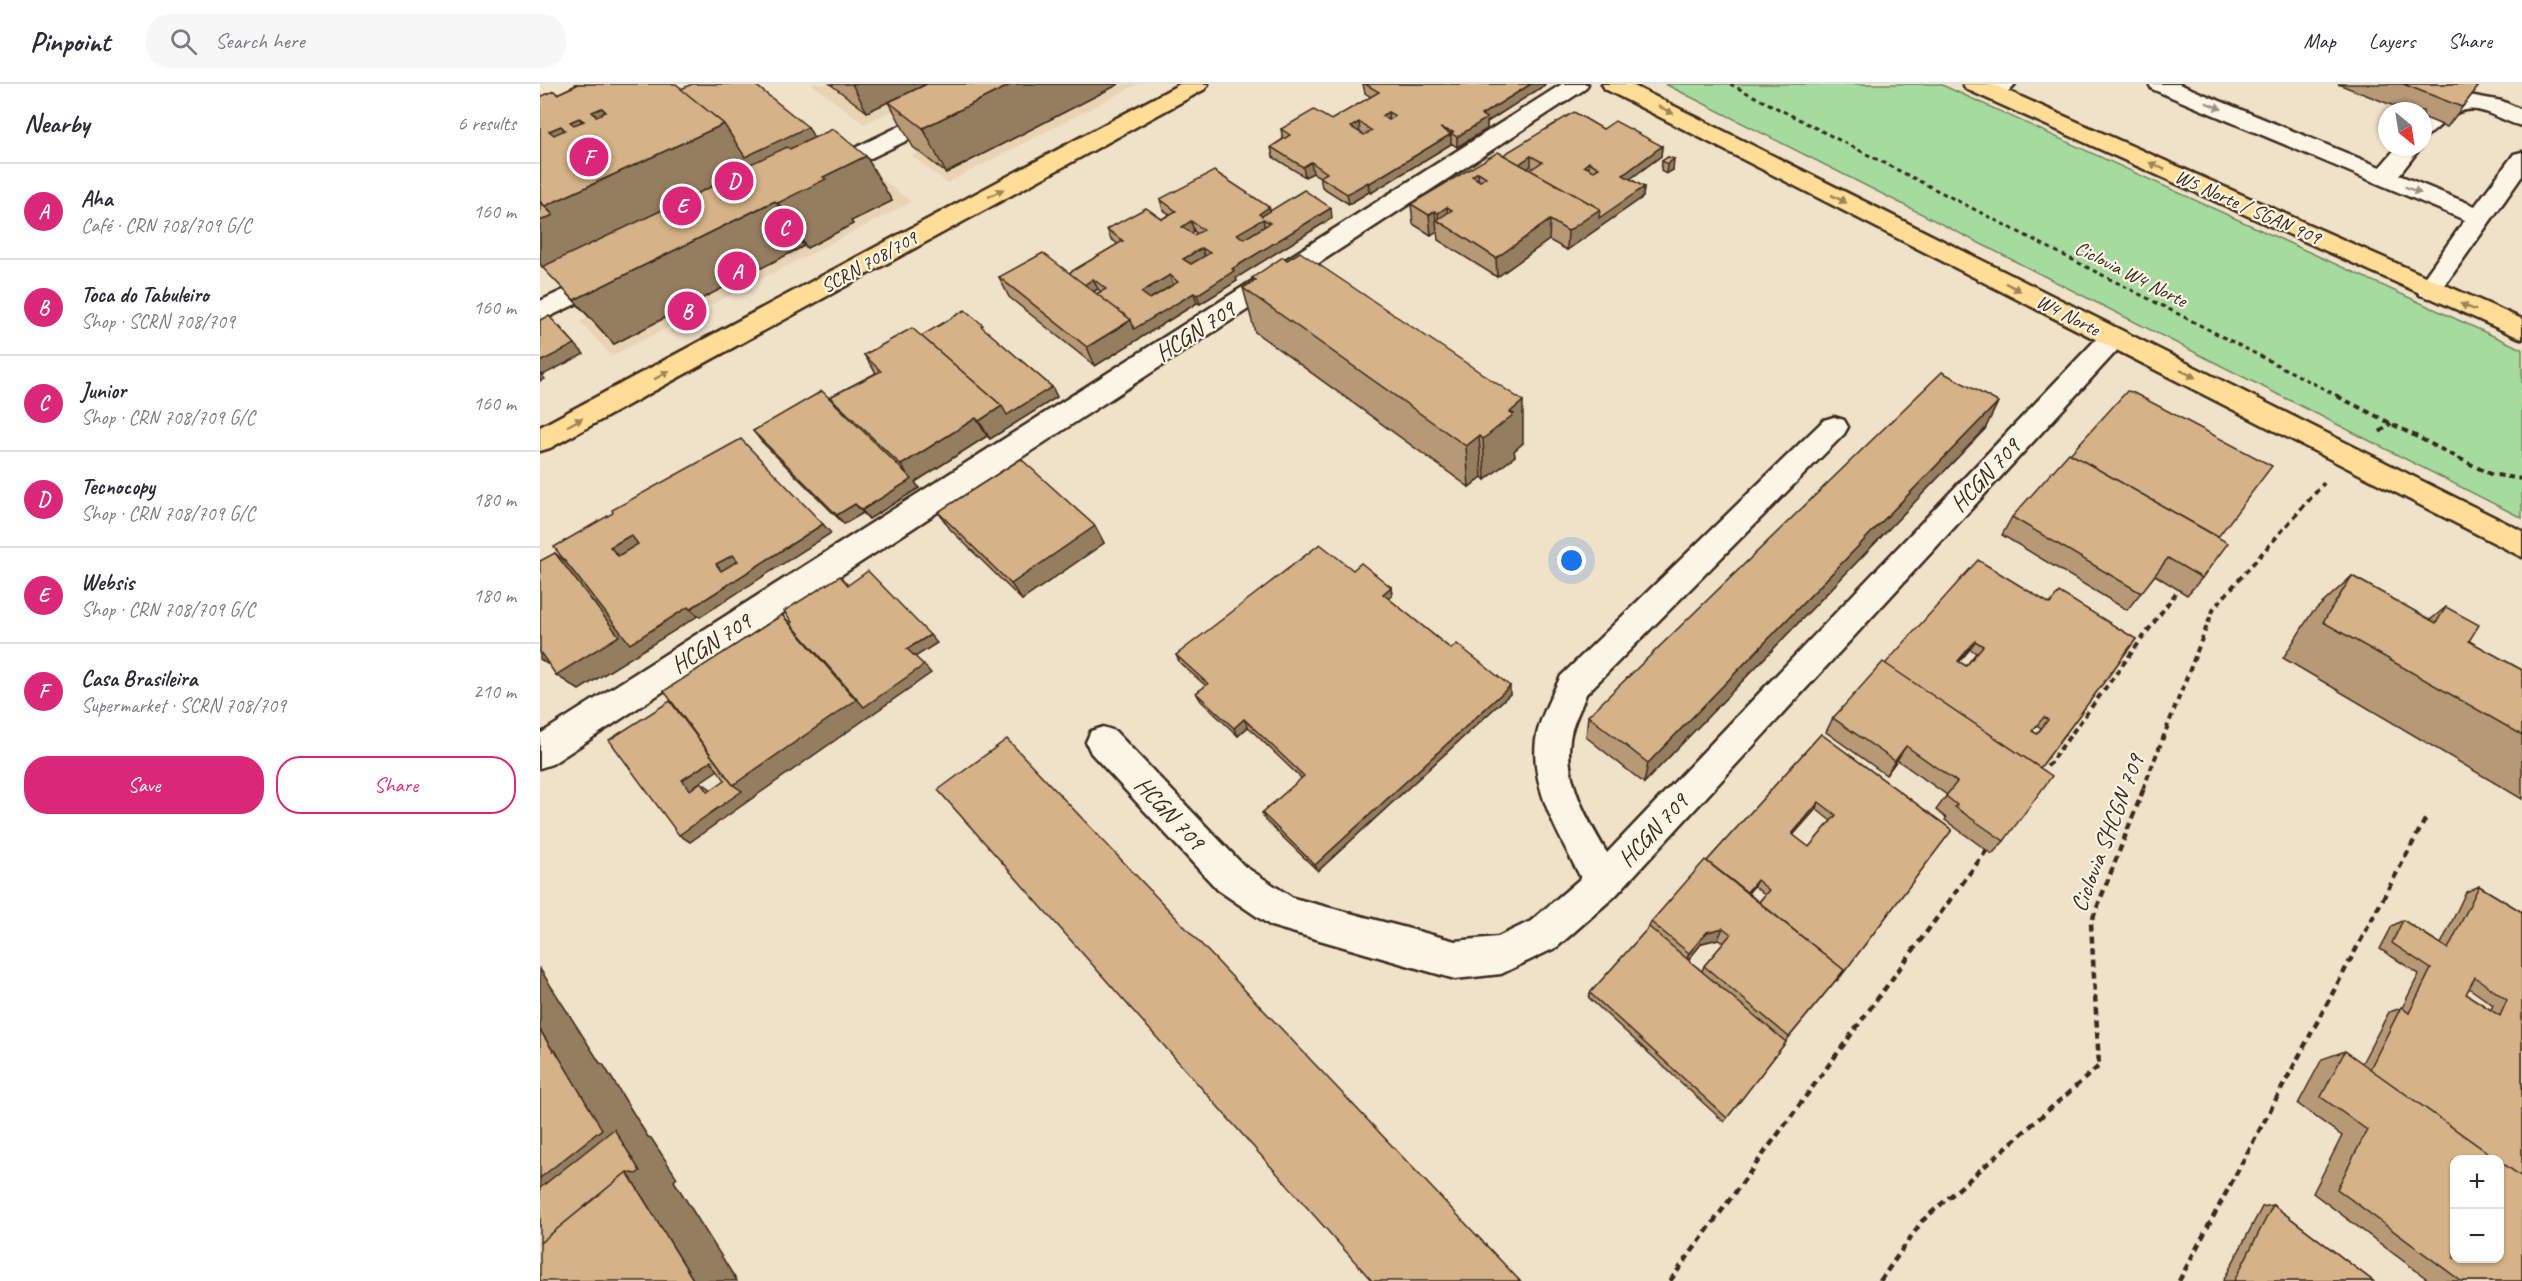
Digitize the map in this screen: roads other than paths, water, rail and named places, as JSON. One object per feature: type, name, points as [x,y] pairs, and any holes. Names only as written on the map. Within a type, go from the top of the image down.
[{"type":"main road","name":"SCRN 708/709","points":[[540,440],[1197,84]]},
{"type":"main road","name":"W4 Norte","points":[[1613,84],[2349,455],[2522,545]]},
{"type":"main road","name":"W5 Norte / SGAN 909","points":[[1989,86],[2522,330]]},
{"type":"street","points":[[803,183],[1004,84]]},
{"type":"street","name":"HCGN 709","points":[[540,753],[1577,84]]},
{"type":"street","points":[[2160,84],[2480,217]]},
{"type":"street","points":[[2432,121],[2444,109],[2463,102],[2484,103],[2522,119]]},
{"type":"street","points":[[2384,177],[2402,156]]},
{"type":"street","points":[[2429,289],[2522,159]]},
{"type":"street","points":[[549,308],[632,267]]},
{"type":"street","name":"HCGN 709","points":[[1103,742],[1231,878],[1284,913],[1455,960],[1502,955],[1544,934],[1603,883],[2113,338]]},
{"type":"street","points":[[1603,883],[1564,806],[1553,764],[1553,739],[1573,687],[1834,427]]},
{"type":"place","name":"Casa Brasileira","points":[[589,157]]},
{"type":"place","name":"Tecnocopy","points":[[734,181]]},
{"type":"place","name":"Websis","points":[[682,206]]},
{"type":"place","name":"Junior","points":[[784,228]]},
{"type":"place","name":"Aha","points":[[737,271]]},
{"type":"place","name":"Toca do Tabuleiro","points":[[687,311]]}]
